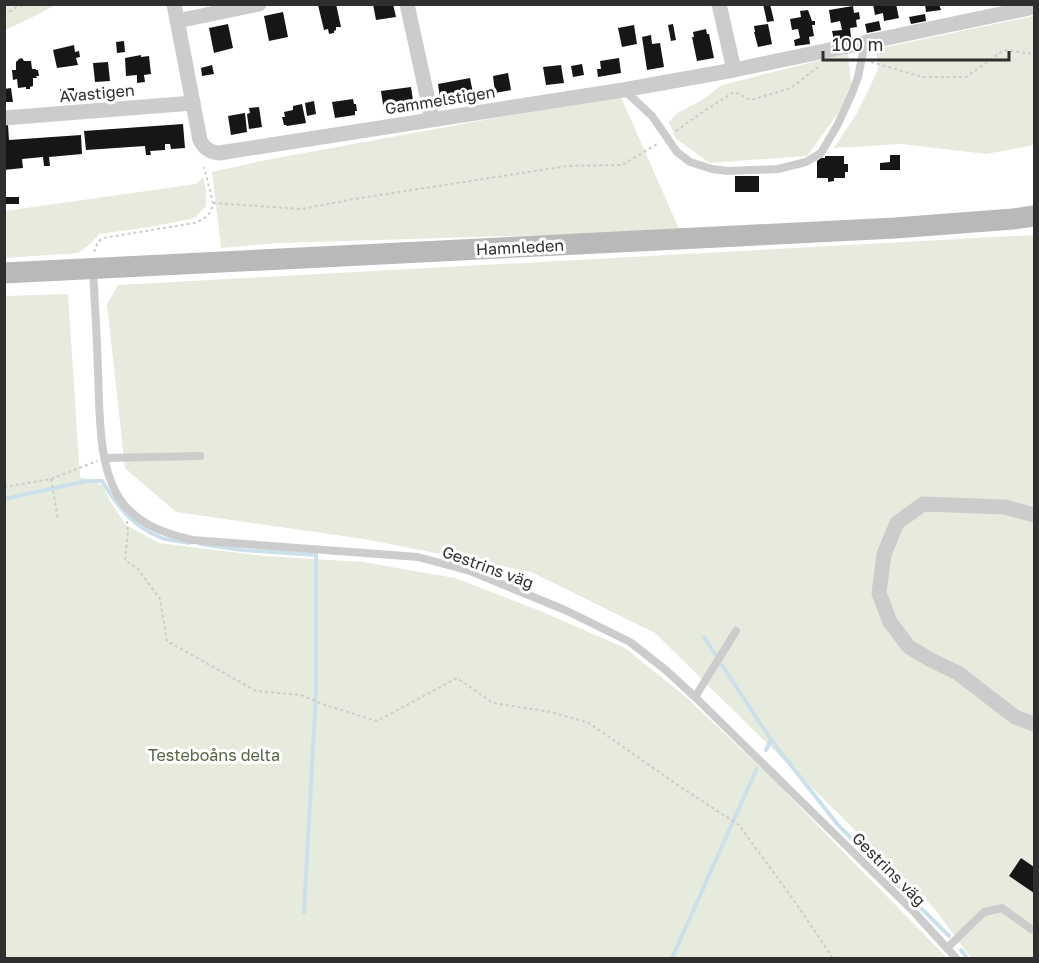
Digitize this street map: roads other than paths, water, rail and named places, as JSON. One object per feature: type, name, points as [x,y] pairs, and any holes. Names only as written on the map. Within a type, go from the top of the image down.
[{"type":"main road","name":"Hamnleden","points":[[4,273],[895,228],[1035,216]]},
{"type":"street","points":[[174,4],[192,103]]},
{"type":"street","points":[[177,21],[259,4]]},
{"type":"street","points":[[407,4],[432,119]]},
{"type":"street","points":[[719,4],[734,70]]},
{"type":"street","name":"Gammelstigen","points":[[192,103],[203,145],[209,151],[230,153],[734,70],[866,42],[1001,9],[1035,7]]},
{"type":"street","name":"Avastigen","points":[[4,118],[192,103]]},
{"type":"street","points":[[1035,515],[1005,507],[923,504],[897,523],[884,554],[879,593],[890,622],[909,647],[958,673],[1015,717],[1035,724]]},
{"type":"lane","points":[[623,90],[652,116],[677,152],[685,159],[712,169],[728,171],[778,169],[806,162],[821,153],[852,93],[866,42]]},
{"type":"lane","name":"Gestrins väg","points":[[93,269],[102,446],[111,483],[127,508],[150,526],[168,534],[192,540],[418,557],[470,571],[565,610],[630,642],[667,671],[694,697],[915,913],[956,958]]},
{"type":"lane","points":[[105,458],[200,456]]},
{"type":"lane","points":[[694,697],[736,632]]},
{"type":"lane","points":[[947,948],[984,912],[1002,908],[1031,929]]},
{"type":"waterway","points":[[4,499],[87,481],[102,481],[120,507],[142,528],[168,540],[189,543]]},
{"type":"waterway","points":[[200,544],[242,550],[316,555],[316,693],[304,912]]},
{"type":"waterway","points":[[704,637],[715,654]]},
{"type":"waterway","points":[[722,665],[771,740],[838,825],[949,936]]},
{"type":"waterway","points":[[766,750],[771,740]]},
{"type":"waterway","points":[[672,958],[757,768]]},
{"type":"waterway","points":[[961,950],[967,958]]},
{"type":"park label","name":"Testeboåns delta","points":[[214,755]]}]
